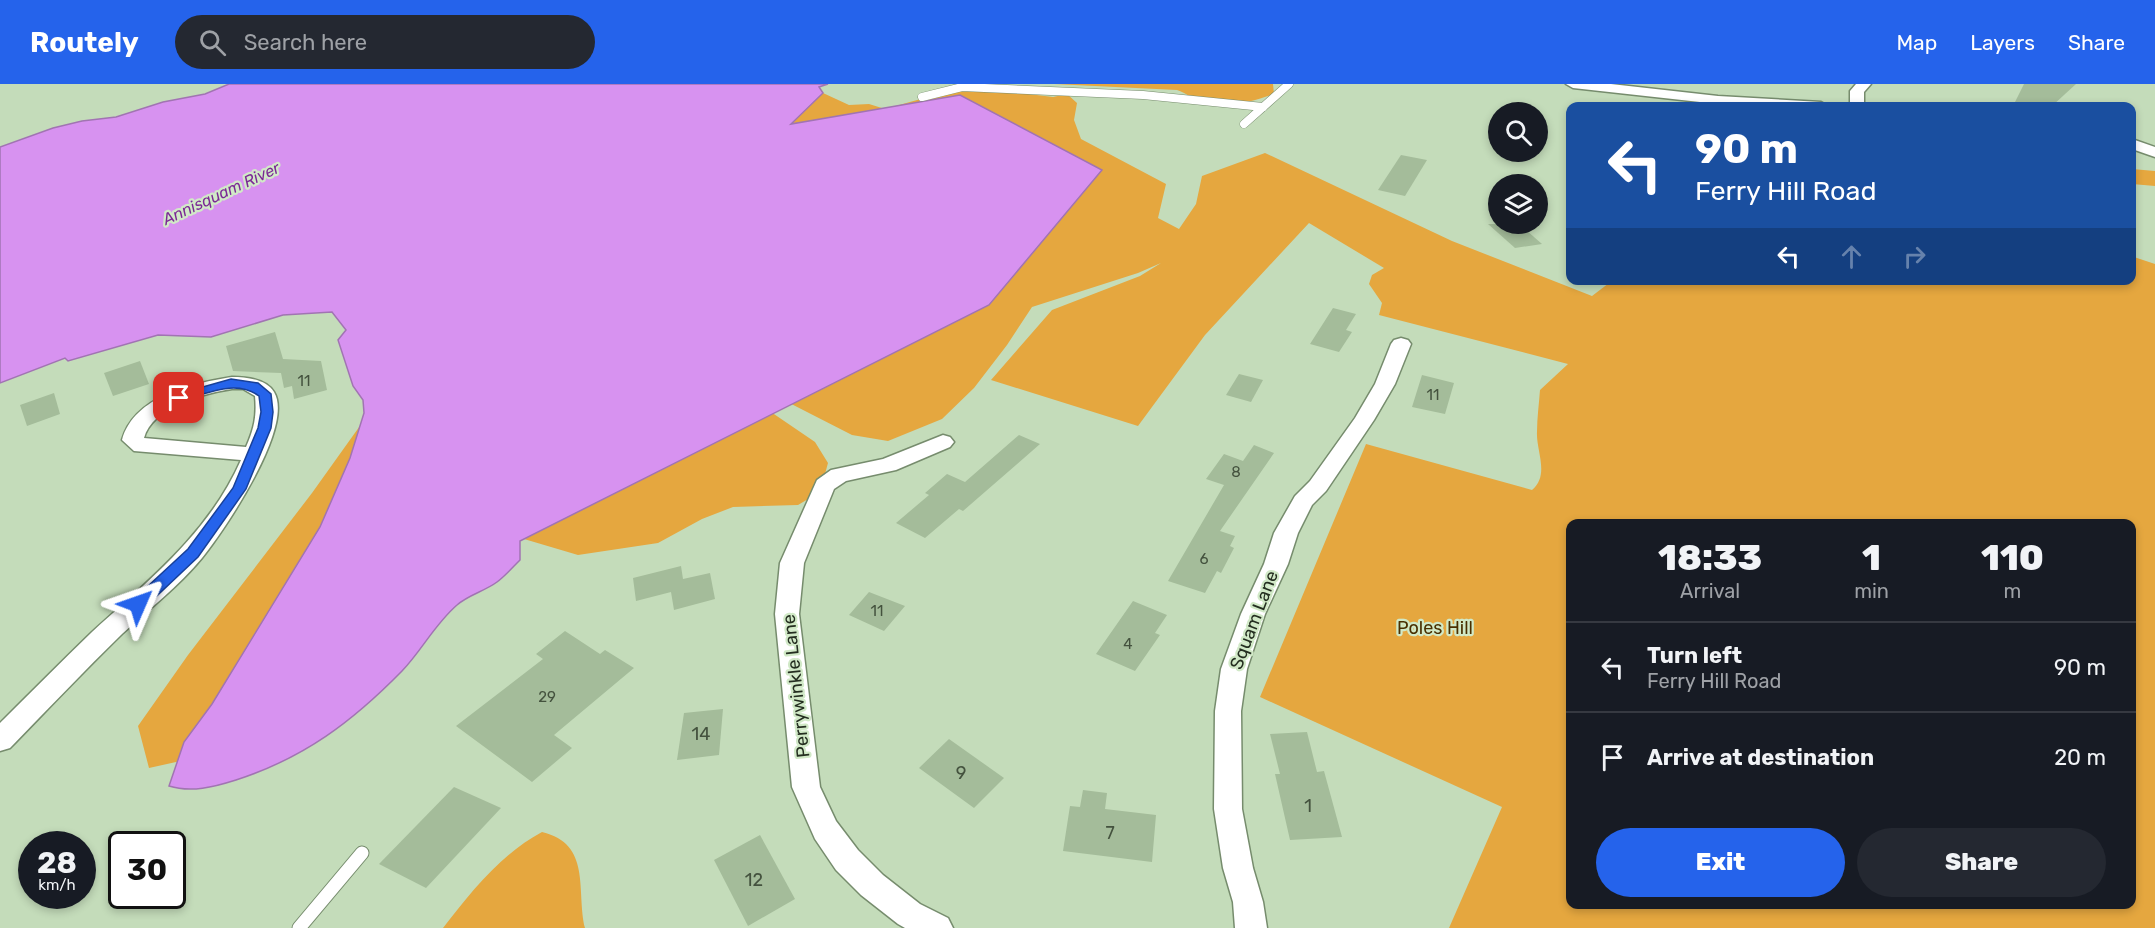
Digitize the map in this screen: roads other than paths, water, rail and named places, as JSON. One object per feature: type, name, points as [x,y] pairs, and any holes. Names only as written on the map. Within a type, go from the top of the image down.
[{"type":"street","points":[[1573,84],[1752,102]]},
{"type":"street","points":[[1615,84],[1635,91]]},
{"type":"street","points":[[1857,102],[1857,91],[1864,84]]},
{"type":"street","points":[[2136,145],[2155,152]]},
{"type":"street","name":"Squam Lane","points":[[1251,928],[1248,902],[1238,868],[1228,809],[1228,711],[1234,669],[1253,614],[1286,533],[1303,501],[1330,469],[1364,420],[1384,384],[1401,345]]},
{"type":"street","points":[[0,740],[96,644],[193,553],[239,489],[254,454],[265,428],[267,412],[265,394],[254,386],[244,383],[216,386],[160,406],[140,421],[133,433],[133,440],[142,446],[254,454]]},
{"type":"street","name":"Perrywinkle Lane","points":[[937,928],[909,914],[872,885],[847,860],[825,831],[806,787],[787,614],[792,563],[825,485],[839,475],[888,465],[944,442]]},
{"type":"lane","points":[[1244,124],[1289,84]]},
{"type":"lane","points":[[922,97],[962,87],[1143,95],[1263,106]]},
{"type":"lane","points":[[299,928],[362,853]]},
{"type":"water","name":"Annisquam River","points":[[229,84],[828,84],[819,87],[823,93],[791,124],[960,95],[1102,170],[989,305],[520,541],[520,560],[506,575],[457,605],[442,620],[402,671],[345,722],[305,749],[261,771],[219,785],[186,789],[169,786],[184,742],[212,704],[320,527],[350,458],[364,413],[363,400],[353,386],[338,340],[346,330],[332,312],[283,315],[211,337],[158,335],[68,361],[65,358],[0,383],[0,147],[53,128],[82,121],[116,117],[163,102],[205,94]]},
{"type":"park label","name":"Poles Hill","points":[[1435,628]]}]
